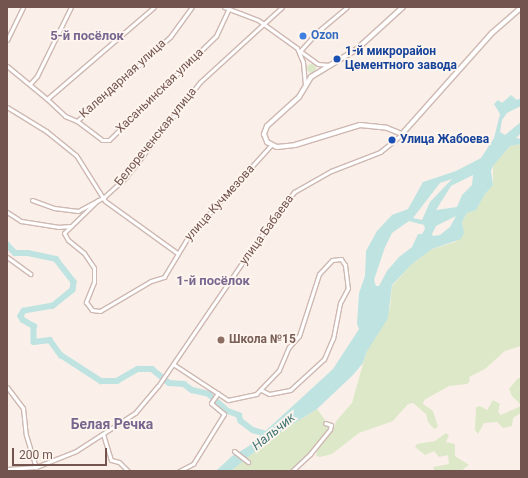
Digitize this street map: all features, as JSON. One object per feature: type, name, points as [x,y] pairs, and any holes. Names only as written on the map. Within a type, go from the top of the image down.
[{"type":"street","points":[[7,40],[23,7]]},
{"type":"street","points":[[30,84],[37,76],[71,7]]},
{"type":"street","points":[[47,99],[154,7]]},
{"type":"street","name":"Календарная улица","points":[[7,66],[30,84],[65,116],[77,121],[170,37],[192,7]]},
{"type":"street","points":[[224,7],[230,8],[263,23],[316,63]]},
{"type":"street","name":"Белореченская улица","points":[[32,200],[54,208],[78,211],[104,197],[126,177],[200,82],[282,7]]},
{"type":"street","points":[[300,51],[316,33],[347,7]]},
{"type":"street","points":[[305,70],[310,75],[332,65],[361,46],[403,7]]},
{"type":"street","name":"Хасаньинская улица","points":[[77,121],[102,140],[109,140],[216,36],[230,8]]},
{"type":"street","name":"улица Бабаева","points":[[7,469],[36,466],[76,451],[135,413],[158,386],[254,245],[294,192],[331,171],[380,152],[402,134],[492,32],[521,8]]},
{"type":"street","points":[[300,51],[305,70],[305,87]]},
{"type":"street","points":[[305,70],[308,62],[332,65]]},
{"type":"street","points":[[316,63],[316,72],[299,97],[280,112],[264,131],[264,138],[271,145],[295,145],[360,125],[387,128],[402,134]]},
{"type":"street","points":[[7,107],[46,131],[76,155],[108,204],[177,254]]},
{"type":"street","name":"улица Кучмезова","points":[[70,226],[64,232],[64,236],[84,253],[95,270],[93,286],[86,302],[92,310],[105,309],[151,280],[164,278],[177,254],[220,198],[271,145]]},
{"type":"street","points":[[7,212],[21,221],[58,227],[70,226],[88,213],[98,200]]},
{"type":"street","points":[[7,257],[30,274]]},
{"type":"street","points":[[173,364],[217,394],[232,401],[261,390],[279,370],[289,347],[299,336],[319,274],[332,260],[341,259],[345,265],[348,288],[340,303],[334,338],[324,359],[290,390],[269,394],[261,390]]},
{"type":"street","points":[[7,388],[23,408],[26,436],[36,466]]},
{"type":"street","points":[[180,471],[193,464],[224,414],[211,405],[217,394]]},
{"type":"street","points":[[292,471],[330,430],[330,425],[326,423]]},
{"type":"street","points":[[103,434],[111,460],[119,462],[128,471]]},
{"type":"street","points":[[234,451],[247,462]]},
{"type":"green space","points":[[311,63],[316,68],[311,73],[306,68]]},
{"type":"green space","points":[[521,144],[521,346],[505,351],[485,369],[469,377],[470,381],[467,384],[449,386],[424,400],[423,404],[433,411],[438,427],[434,429],[428,422],[426,414],[413,403],[408,404],[393,421],[359,433],[332,454],[320,457],[316,456],[318,448],[337,420],[352,403],[366,353],[390,308],[392,286],[412,264],[432,249],[455,242],[463,227],[462,222],[467,213],[476,210],[485,194],[493,185],[493,166],[510,146]]},
{"type":"green space","points":[[518,378],[521,378],[521,405],[512,396],[509,389]]},
{"type":"green space","points":[[493,400],[500,404],[498,412],[501,415],[521,406],[521,413],[513,418],[512,426],[503,428],[497,422],[484,423],[478,434],[475,430],[476,407],[480,406],[487,410]]},
{"type":"green space","points":[[317,409],[331,428],[292,471],[231,471],[274,436]]},
{"type":"green space","points":[[446,433],[449,435],[446,442],[455,444],[455,456],[469,465],[461,471],[435,471],[433,467],[449,464],[448,455],[439,457],[434,451],[425,455],[415,447],[417,444],[435,441]]},
{"type":"water","name":"Нальчик","points":[[511,95],[517,100],[521,98],[521,106],[507,113],[502,120],[500,132],[505,135],[521,122],[521,133],[516,138],[521,139],[521,144],[510,146],[493,166],[491,171],[493,185],[485,194],[476,210],[467,213],[462,222],[464,233],[461,239],[432,249],[412,264],[392,285],[388,318],[366,353],[363,363],[353,375],[317,409],[274,436],[231,471],[216,471],[232,456],[249,446],[333,369],[359,329],[357,324],[359,293],[365,276],[366,251],[377,231],[392,215],[408,209],[423,182],[456,171],[481,158],[494,138],[500,114],[494,104],[498,100],[502,103]],"holes":[[[473,175],[472,185],[462,195],[457,207],[436,210],[451,186]],[[452,179],[430,202],[422,220],[413,218],[440,183]],[[456,216],[450,227],[440,235],[433,236],[432,234],[436,226]],[[409,221],[424,225],[425,229],[422,234],[418,234],[412,247],[399,257],[387,271],[379,286],[376,286],[374,280],[385,247],[392,233]]]},
{"type":"waterway","name":"Нальчик","points":[[7,244],[15,253],[28,253],[56,259],[74,282],[73,290],[53,306],[24,311],[21,316],[23,320],[34,326],[34,342],[50,340],[61,355],[101,381],[117,381],[138,369],[152,369],[169,383],[184,384],[192,390],[209,394],[228,411],[239,415],[241,421],[253,430],[267,434]]},
{"type":"place","name":"Ozon","points":[[303,36]]},
{"type":"place","name":"1-й микрорайон Цементного завода","points":[[337,59]]},
{"type":"place","name":"Улица Жабоева","points":[[392,140]]},
{"type":"place","name":"Школа №15","points":[[221,340]]},
{"type":"district","name":"5-й посёлок","points":[[87,36]]},
{"type":"district","name":"1-й посёлок","points":[[213,281]]},
{"type":"district","name":"Белая Речка","points":[[112,424]]}]
